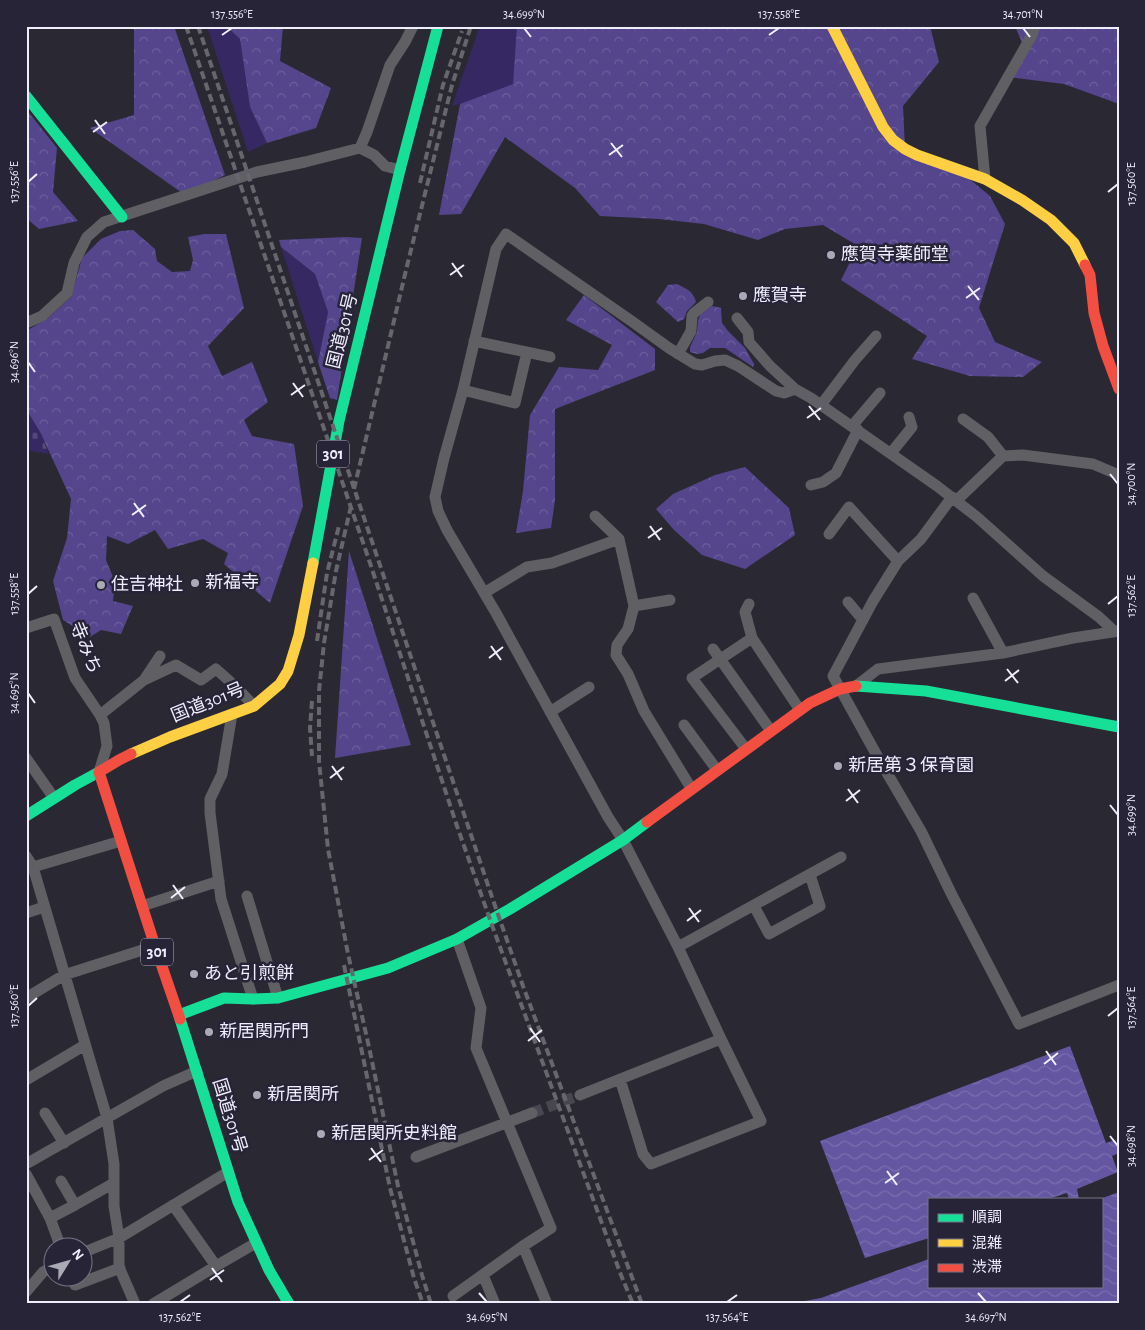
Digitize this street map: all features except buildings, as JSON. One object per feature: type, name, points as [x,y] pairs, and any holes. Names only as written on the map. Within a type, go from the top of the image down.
[{"type":"main road","name":"国道301号","points":[[289,1304],[269,1270],[238,1202],[99,772],[119,760],[170,737],[254,706],[280,684],[288,671],[299,635],[339,421],[400,170],[438,26]]},
{"type":"main road","points":[[832,26],[883,127],[893,140],[905,150],[985,180],[1022,200],[1051,220],[1074,243],[1090,275],[1094,313],[1102,346],[1119,389]]},
{"type":"main road","points":[[26,96],[122,217]]},
{"type":"main road","points":[[179,1015],[224,998],[278,998],[388,968],[457,939],[623,840],[691,788],[810,703],[840,690],[856,686],[926,691],[1119,727]]},
{"type":"main road","points":[[26,816],[99,772]]},
{"type":"street","points":[[360,148],[390,65],[413,26]]},
{"type":"street","points":[[985,180],[980,126],[1032,35],[1034,26]]},
{"type":"street","points":[[26,323],[42,316],[67,293],[74,263],[87,237],[104,222],[257,172],[360,148],[374,155],[385,166],[400,170]]},
{"type":"street","points":[[620,1079],[643,1154],[651,1164],[761,1121],[678,947],[623,840],[608,817],[438,511],[435,497],[463,390],[496,249],[506,234],[678,354],[699,365],[720,360],[729,361],[776,391],[784,393],[795,390]]},
{"type":"street","points":[[678,354],[691,331],[692,316],[708,302]]},
{"type":"street","points":[[737,318],[748,332],[749,342],[795,390],[802,392],[930,480],[1043,576],[1116,631]]},
{"type":"street","points":[[821,405],[876,336]]},
{"type":"street","points":[[474,341],[550,357]]},
{"type":"street","points":[[463,390],[515,402],[527,352]]},
{"type":"street","points":[[811,484],[823,482],[836,473],[855,428],[880,393]]},
{"type":"street","points":[[891,453],[912,427],[909,417]]},
{"type":"street","points":[[963,420],[988,437],[1003,456]]},
{"type":"street","points":[[1119,475],[1093,464],[1023,455],[1003,456],[954,499],[921,539],[898,561],[832,676],[921,831],[1019,1024],[1119,985]]},
{"type":"street","points":[[830,534],[849,507],[898,561]]},
{"type":"street","points":[[596,516],[619,539],[634,606],[628,629],[617,645],[616,655],[628,674],[644,711],[691,788]]},
{"type":"street","points":[[484,593],[527,567],[552,563],[619,539]]},
{"type":"street","points":[[974,598],[1003,653]]},
{"type":"street","points":[[634,606],[670,600]]},
{"type":"street","points":[[848,602],[863,620]]},
{"type":"street","points":[[749,604],[745,612],[752,638],[800,710]]},
{"type":"street","name":"寺みち","points":[[26,628],[54,619],[75,678],[100,715]]},
{"type":"street","points":[[856,686],[878,669],[1003,653],[1116,631]]},
{"type":"street","points":[[746,749],[692,678],[752,638]]},
{"type":"street","points":[[713,649],[771,731]]},
{"type":"street","points":[[144,680],[160,656]]},
{"type":"street","points":[[99,772],[107,746],[104,722],[100,715],[144,680],[176,665],[201,680],[216,669],[254,706]]},
{"type":"street","points":[[550,712],[589,687]]},
{"type":"street","points":[[232,714],[222,774],[210,799],[210,813],[221,898],[253,999]]},
{"type":"street","points":[[684,726],[717,770]]},
{"type":"street","points":[[26,758],[54,798]]},
{"type":"street","points":[[33,867],[121,841]]},
{"type":"street","points":[[26,856],[33,867],[106,1118],[114,1164],[114,1206],[119,1238],[120,1268],[135,1304]]},
{"type":"street","points":[[678,947],[841,857]]},
{"type":"street","points":[[754,906],[768,934],[820,906],[810,875]]},
{"type":"street","points":[[142,906],[219,881]]},
{"type":"street","points":[[247,896],[278,998]]},
{"type":"street","points":[[26,913],[44,907]]},
{"type":"street","points":[[453,1296],[551,1228],[476,1048],[481,1008],[457,939]]},
{"type":"street","points":[[26,998],[64,975],[155,946]]},
{"type":"street","points":[[580,1095],[721,1039]]},
{"type":"street","points":[[26,1080],[86,1045]]},
{"type":"street","points":[[26,1164],[163,1086],[197,1071]]},
{"type":"street","points":[[45,1113],[64,1143]]},
{"type":"street","points":[[416,1157],[532,1113]]},
{"type":"street","points":[[92,1249],[119,1238],[228,1172]]},
{"type":"street","points":[[26,1174],[50,1218],[57,1238]]},
{"type":"street","points":[[61,1181],[75,1205]]},
{"type":"street","points":[[50,1218],[114,1183]]},
{"type":"street","points":[[173,1205],[216,1266]]},
{"type":"street","points":[[153,1304],[256,1243]]},
{"type":"street","points":[[523,1246],[547,1304]]},
{"type":"street","points":[[92,1279],[120,1268]]},
{"type":"street","points":[[26,1292],[42,1273]]},
{"type":"street","points":[[483,1275],[495,1304]]},
{"type":"green space","points":[[134,26],[174,26],[225,175],[185,195],[90,128],[134,115]]},
{"type":"green space","points":[[207,26],[226,26],[240,39],[250,107],[267,143],[248,152]]},
{"type":"green space","points":[[226,26],[283,26],[280,61],[331,88],[316,128],[267,143],[250,107],[240,39]]},
{"type":"green space","points":[[480,26],[517,26],[515,89],[452,106]]},
{"type":"green space","points":[[517,26],[930,26],[939,62],[903,106],[905,149],[956,168],[990,196],[1005,224],[979,308],[995,342],[1042,362],[1023,377],[970,376],[912,359],[927,336],[841,280],[858,246],[823,225],[785,229],[758,240],[704,224],[659,219],[600,216],[575,188],[505,137],[461,214],[439,215],[460,104],[513,84]]},
{"type":"green space","points":[[1015,26],[1119,26],[1119,104],[1064,84],[1008,77],[1023,45]]},
{"type":"green space","points":[[26,109],[57,148],[53,192],[78,221],[39,229],[26,218]]},
{"type":"green space","points":[[133,230],[155,249],[157,261],[172,272],[190,271],[193,260],[188,237],[204,234],[226,234],[244,308],[208,346],[222,376],[252,362],[268,402],[244,420],[252,436],[294,444],[303,506],[270,603],[224,564],[228,553],[203,539],[168,549],[155,530],[128,544],[107,536],[106,560],[115,582],[113,601],[133,606],[121,634],[101,630],[90,637],[63,620],[53,581],[67,538],[71,499],[41,434],[26,409],[26,331],[48,318],[71,297],[82,258],[101,239],[120,231]]},
{"type":"green space","points":[[362,238],[337,400],[330,398],[318,362],[328,312],[315,274],[281,247],[279,240]]},
{"type":"green space","points":[[281,247],[315,274],[328,312],[318,362]]},
{"type":"green space","points":[[677,284],[687,289],[696,302],[687,311],[684,319],[678,322],[656,302],[668,285]]},
{"type":"green space","points":[[584,295],[655,349],[655,370],[555,409],[555,500],[551,528],[516,533],[523,491],[530,415],[559,367],[598,370],[612,345],[566,320]]},
{"type":"green space","points":[[712,306],[721,308],[722,323],[745,348],[754,364],[753,367],[725,348],[710,348],[703,353],[697,354],[690,352],[690,347],[697,332],[700,315]]},
{"type":"green space","points":[[26,409],[41,434],[49,454],[26,450]]},
{"type":"green space","points":[[745,467],[789,508],[795,535],[745,569],[702,555],[674,530],[656,509],[673,494],[715,475]]},
{"type":"green space","points":[[349,551],[411,745],[335,758]]},
{"type":"water","points":[[1070,1046],[1106,1143],[1115,1140],[1119,1148],[1119,1153],[1112,1156],[1118,1172],[1077,1189],[1079,1198],[1069,1198],[1067,1193],[1051,1198],[928,1198],[928,1238],[865,1258],[820,1141]]},
{"type":"water","points":[[1119,1192],[1119,1304],[789,1304],[821,1298],[928,1259],[928,1288],[1102,1288],[1102,1198]]},
{"type":"tunnel","points":[[532,1113],[580,1095]]},
{"type":"railway","points":[[186,26],[369,560],[457,826],[633,1304]]},
{"type":"railway","points":[[198,26],[493,900],[523,986],[642,1304]]},
{"type":"railway","points":[[354,489],[452,85],[471,26]]},
{"type":"railway","points":[[420,183],[443,85],[462,31]]},
{"type":"railway","points":[[351,506],[336,571],[324,643],[319,691],[319,761],[328,849],[348,954],[398,1186],[431,1304]]},
{"type":"railway","points":[[317,641],[327,573],[339,526]]},
{"type":"railway","points":[[312,701],[310,728],[312,756]]},
{"type":"railway","points":[[344,965],[390,1188],[414,1278],[423,1304]]},
{"type":"traffic: fast","points":[[313,563],[339,421],[400,170],[438,26]]},
{"type":"traffic: fast","points":[[26,96],[122,217]]},
{"type":"traffic: fast","points":[[856,686],[926,691],[1119,727]]},
{"type":"traffic: fast","points":[[26,816],[99,772]]},
{"type":"traffic: fast","points":[[179,1015],[224,998],[278,998],[388,968],[457,939],[623,840],[647,822]]},
{"type":"traffic: fast","points":[[180,1019],[238,1202],[269,1270],[289,1304]]},
{"type":"traffic: slow","points":[[832,26],[883,127],[893,140],[917,155],[985,179],[1022,200],[1051,220],[1074,243],[1085,265]]},
{"type":"traffic: slow","points":[[131,754],[170,737],[254,706],[280,684],[288,671],[299,635],[313,563]]},
{"type":"traffic: jam","points":[[1085,265],[1090,275],[1094,313],[1103,346],[1119,389]]},
{"type":"traffic: jam","points":[[647,822],[810,703],[840,689],[856,686]]},
{"type":"traffic: jam","points":[[131,754],[99,772],[180,1019]]},
{"type":"place","name":"應賀寺薬師堂","points":[[831,255]]},
{"type":"place","name":"應賀寺","points":[[743,296]]},
{"type":"place","name":"新福寺","points":[[195,583]]},
{"type":"place","name":"住吉神社","points":[[101,585]]},
{"type":"place","name":"新居第３保育園","points":[[838,766]]},
{"type":"place","name":"あと引煎餅","points":[[194,974]]},
{"type":"place","name":"新居関所門","points":[[209,1032]]},
{"type":"place","name":"新居関所","points":[[257,1095]]},
{"type":"place","name":"新居関所史料館","points":[[321,1134]]}]
